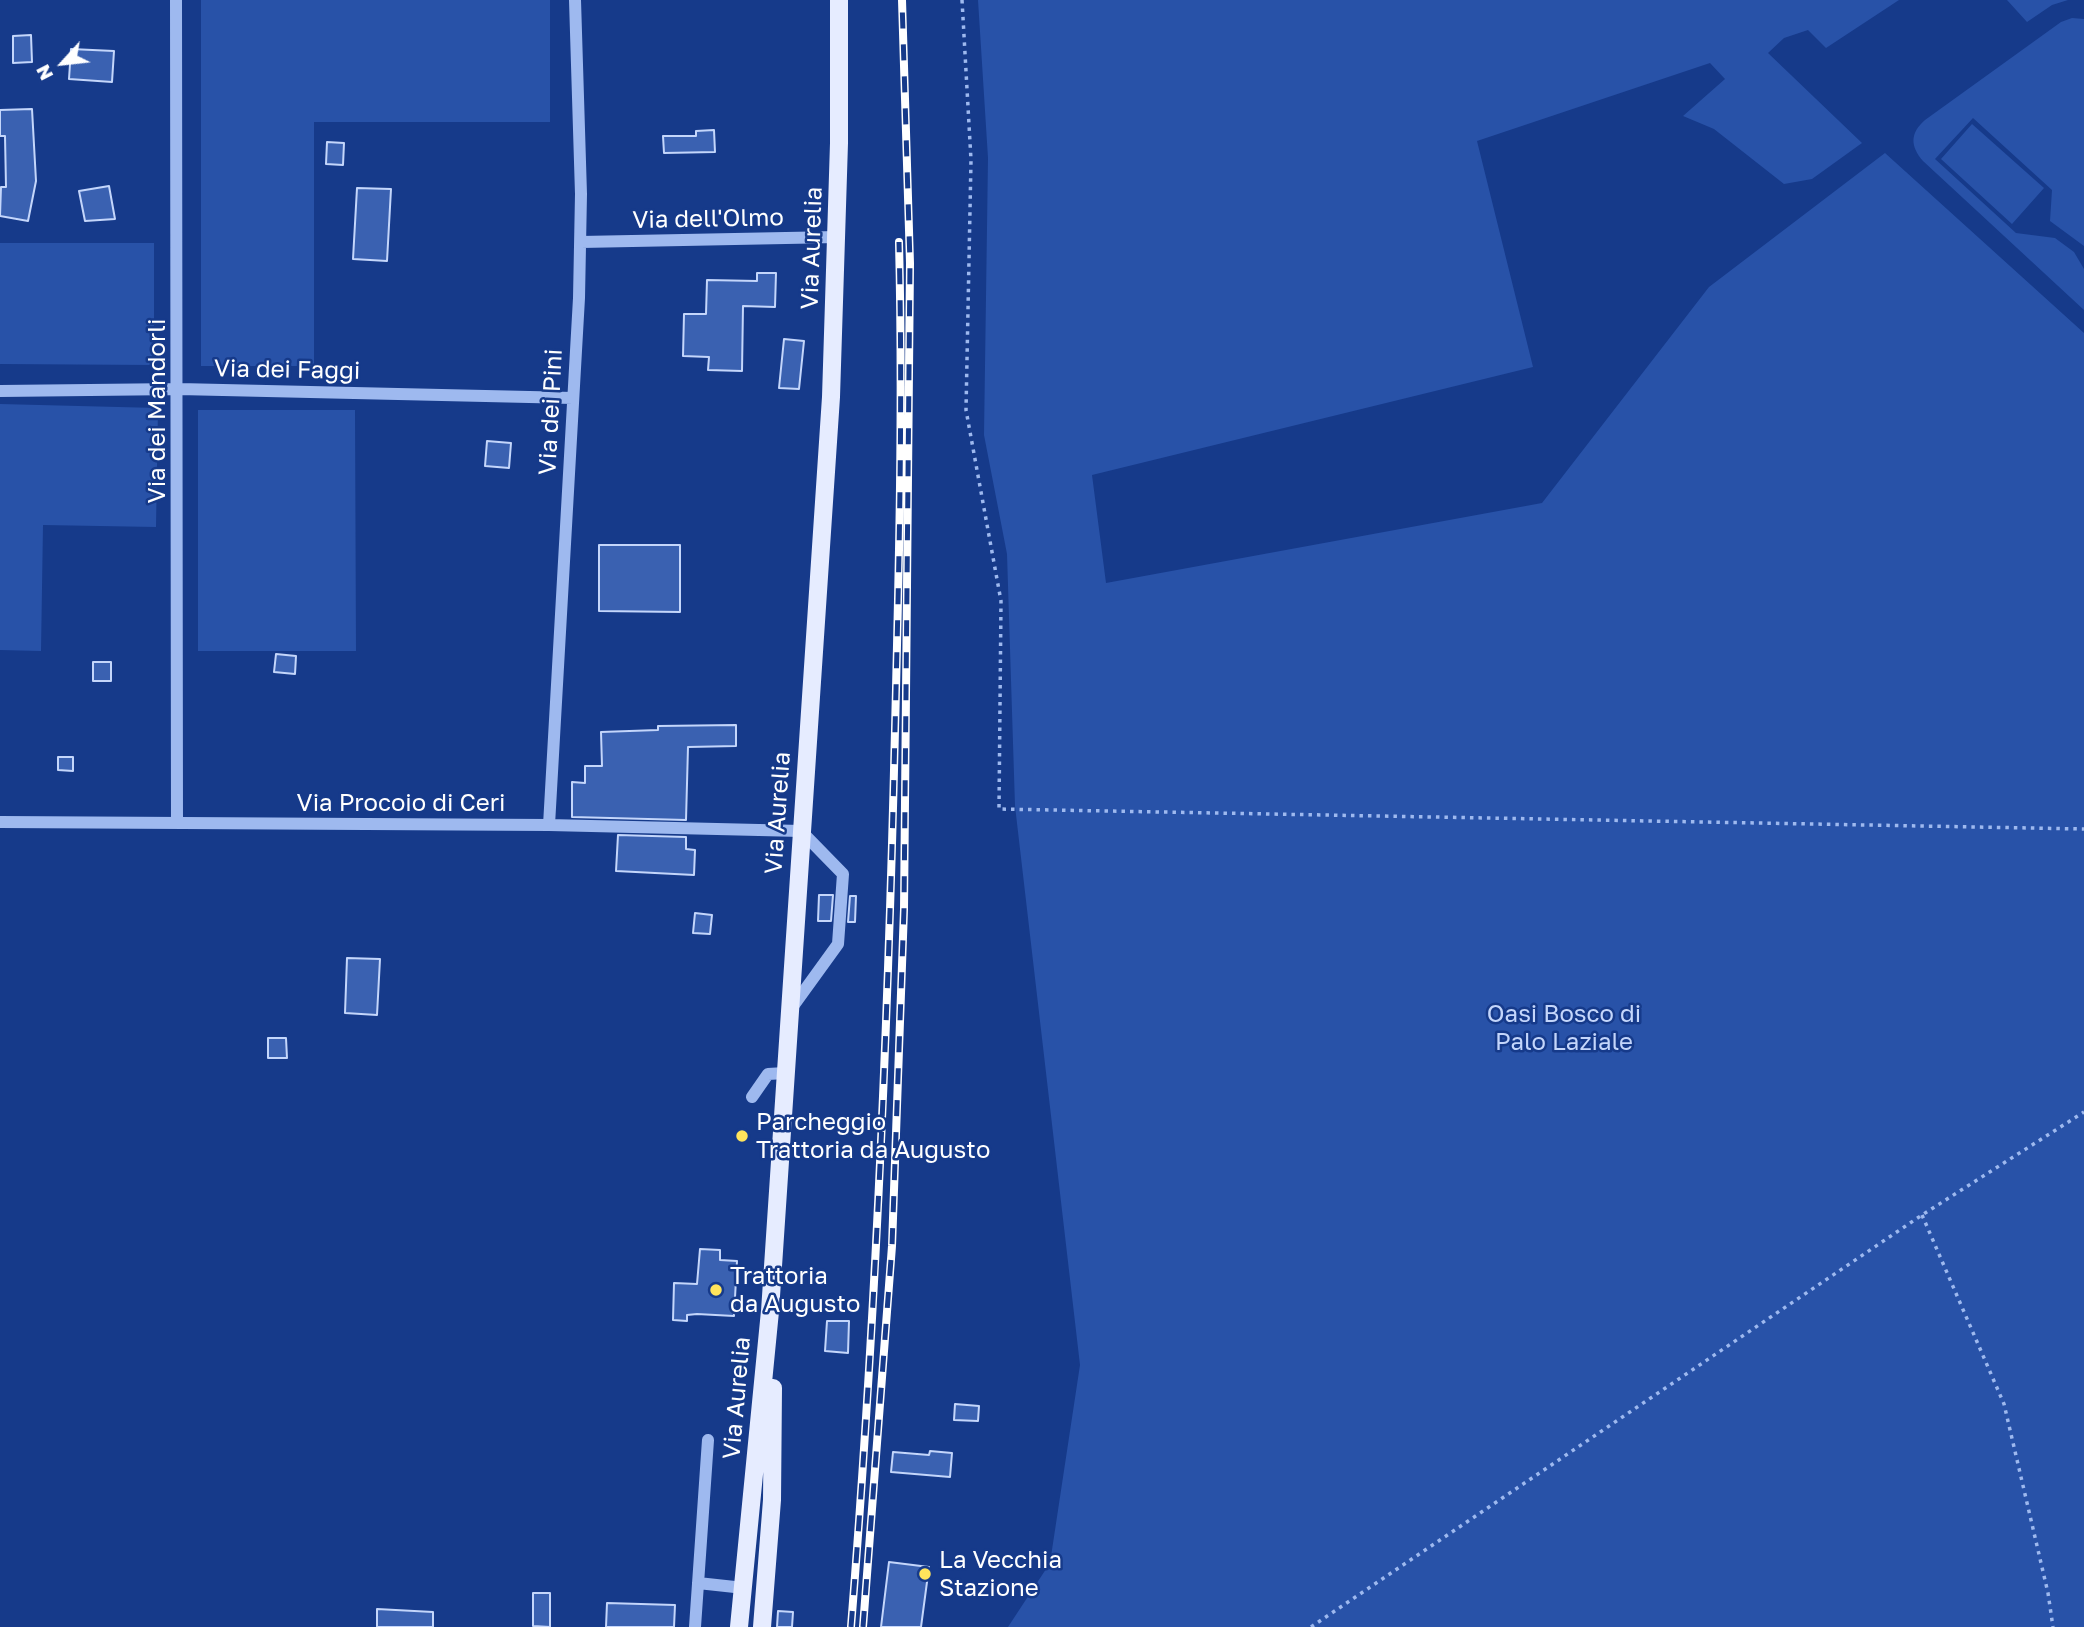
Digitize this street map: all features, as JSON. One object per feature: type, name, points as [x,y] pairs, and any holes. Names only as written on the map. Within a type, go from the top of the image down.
[{"type":"main road","name":"Via Aurelia","points":[[739,1627],[770,1311],[831,409],[837,237],[839,0]]},
{"type":"main road","points":[[762,1627],[772,1487],[770,1311]]},
{"type":"street","name":"Via dei Mandorli","points":[[176,0],[179,389],[177,823]]},
{"type":"street","name":"Via dei Pini","points":[[549,825],[580,242],[575,0]]},
{"type":"street","name":"Via dell'Olmo","points":[[580,242],[837,237]]},
{"type":"street","name":"Via dei Faggi","points":[[0,391],[179,389],[573,398]]},
{"type":"street","name":"Via Procoio di Ceri","points":[[0,822],[549,825],[801,831]]},
{"type":"street","points":[[789,1012],[838,944],[843,874],[801,831]]},
{"type":"street","points":[[752,1097],[768,1074],[785,1073]]},
{"type":"street","points":[[695,1627],[708,1440]]},
{"type":"street","points":[[698,1583],[744,1588]]},
{"type":"path","points":[[962,0],[971,160],[965,411],[1001,601],[999,808],[2084,828]]},
{"type":"path","points":[[1311,1627],[1922,1215],[2084,1112]]},
{"type":"path","points":[[1922,1215],[2004,1404],[2048,1593],[2053,1627]]},
{"type":"green space","points":[[201,0],[550,0],[550,122],[314,122],[314,366],[201,366]]},
{"type":"green space","name":"Oasi Bosco di Palo Laziale","points":[[978,0],[1899,0],[1826,48],[1808,30],[1784,38],[1768,53],[1862,143],[1812,179],[1784,184],[1714,129],[1683,116],[1725,79],[1710,63],[1477,141],[1533,367],[1092,475],[1106,583],[1542,503],[1709,287],[1885,153],[2084,333],[2084,1627],[1008,1627],[1050,1563],[1080,1365],[1015,806],[1007,554],[984,435],[988,158]]},
{"type":"green space","points":[[2007,0],[2068,0],[2052,5],[2027,22]]},
{"type":"green space","points":[[2072,18],[2084,19],[2084,246],[2050,221],[2052,190],[1973,118],[1935,159],[2016,233],[2055,238],[2074,252],[2084,269],[2084,310],[1923,161],[1913,140],[1925,120],[2061,22]]},
{"type":"green space","points":[[1972,124],[2044,188],[2012,224],[1941,159]]},
{"type":"green space","points":[[0,243],[154,243],[154,365],[0,364]]},
{"type":"green space","points":[[0,404],[158,408],[156,527],[43,525],[41,651],[0,650]]},
{"type":"green space","points":[[198,410],[355,410],[356,651],[198,651]]},
{"type":"building","points":[[31,35],[32,62],[13,63],[13,36]]},
{"type":"building","points":[[71,49],[114,51],[112,82],[69,79]]},
{"type":"building","points":[[32,109],[36,181],[28,221],[0,216],[1,187],[6,187],[5,136],[0,136],[0,110]]},
{"type":"building","points":[[714,130],[715,152],[664,153],[663,136],[696,136],[696,131]]},
{"type":"building","points":[[327,142],[344,143],[343,165],[326,164]]},
{"type":"building","points":[[109,186],[115,219],[85,221],[79,191]]},
{"type":"building","points":[[357,188],[391,189],[387,261],[353,259]]},
{"type":"building","points":[[757,273],[776,273],[775,307],[743,306],[742,371],[708,370],[709,357],[683,356],[684,314],[706,314],[707,280],[757,281]]},
{"type":"building","points":[[784,339],[804,341],[799,389],[779,388]]},
{"type":"building","points":[[487,441],[511,443],[509,468],[485,466]]},
{"type":"building","points":[[599,545],[680,545],[680,612],[599,611]]},
{"type":"building","points":[[276,654],[296,656],[295,674],[274,672]]},
{"type":"building","points":[[93,662],[111,662],[111,681],[93,681]]},
{"type":"building","points":[[736,725],[736,746],[688,747],[686,820],[572,817],[572,782],[585,783],[585,766],[602,766],[601,732],[658,730],[658,726]]},
{"type":"building","points":[[58,757],[73,757],[73,771],[58,770]]},
{"type":"building","points":[[618,835],[686,837],[686,849],[695,850],[694,875],[616,871]]},
{"type":"building","points":[[819,895],[833,895],[831,921],[818,921]]},
{"type":"building","points":[[850,896],[856,896],[855,922],[848,922]]},
{"type":"building","points":[[695,913],[712,915],[710,934],[693,933]]},
{"type":"building","points":[[347,958],[380,959],[377,1015],[345,1013]]},
{"type":"building","points":[[268,1038],[286,1038],[287,1058],[268,1058]]},
{"type":"building","name":"Trattoria da Augusto","points":[[700,1249],[720,1250],[720,1260],[737,1261],[734,1316],[697,1314],[687,1315],[687,1321],[673,1320],[674,1283],[697,1284]]},
{"type":"building","points":[[827,1321],[849,1321],[848,1353],[825,1351]]},
{"type":"building","points":[[955,1404],[979,1406],[978,1421],[954,1420]]},
{"type":"building","points":[[930,1451],[952,1453],[950,1477],[891,1472],[893,1452],[929,1455]]},
{"type":"building","points":[[889,1562],[929,1567],[921,1627],[881,1627]]},
{"type":"building","points":[[533,1593],[550,1593],[550,1627],[533,1626]]},
{"type":"building","points":[[607,1603],[675,1605],[674,1627],[606,1627]]},
{"type":"building","points":[[377,1609],[433,1612],[433,1627],[377,1627]]},
{"type":"building","points":[[778,1611],[793,1612],[792,1627],[777,1627]]},
{"type":"railway","points":[[863,1627],[892,1246],[904,909],[910,263],[902,0]]},
{"type":"railway","points":[[851,1627],[874,1291],[889,954],[900,486],[899,242]]},
{"type":"place","name":"Parcheggio Trattoria da Augusto","points":[[742,1136]]},
{"type":"place","name":"Trattoria da Augusto","points":[[716,1290]]},
{"type":"place","name":"La Vecchia Stazione","points":[[925,1574]]}]
